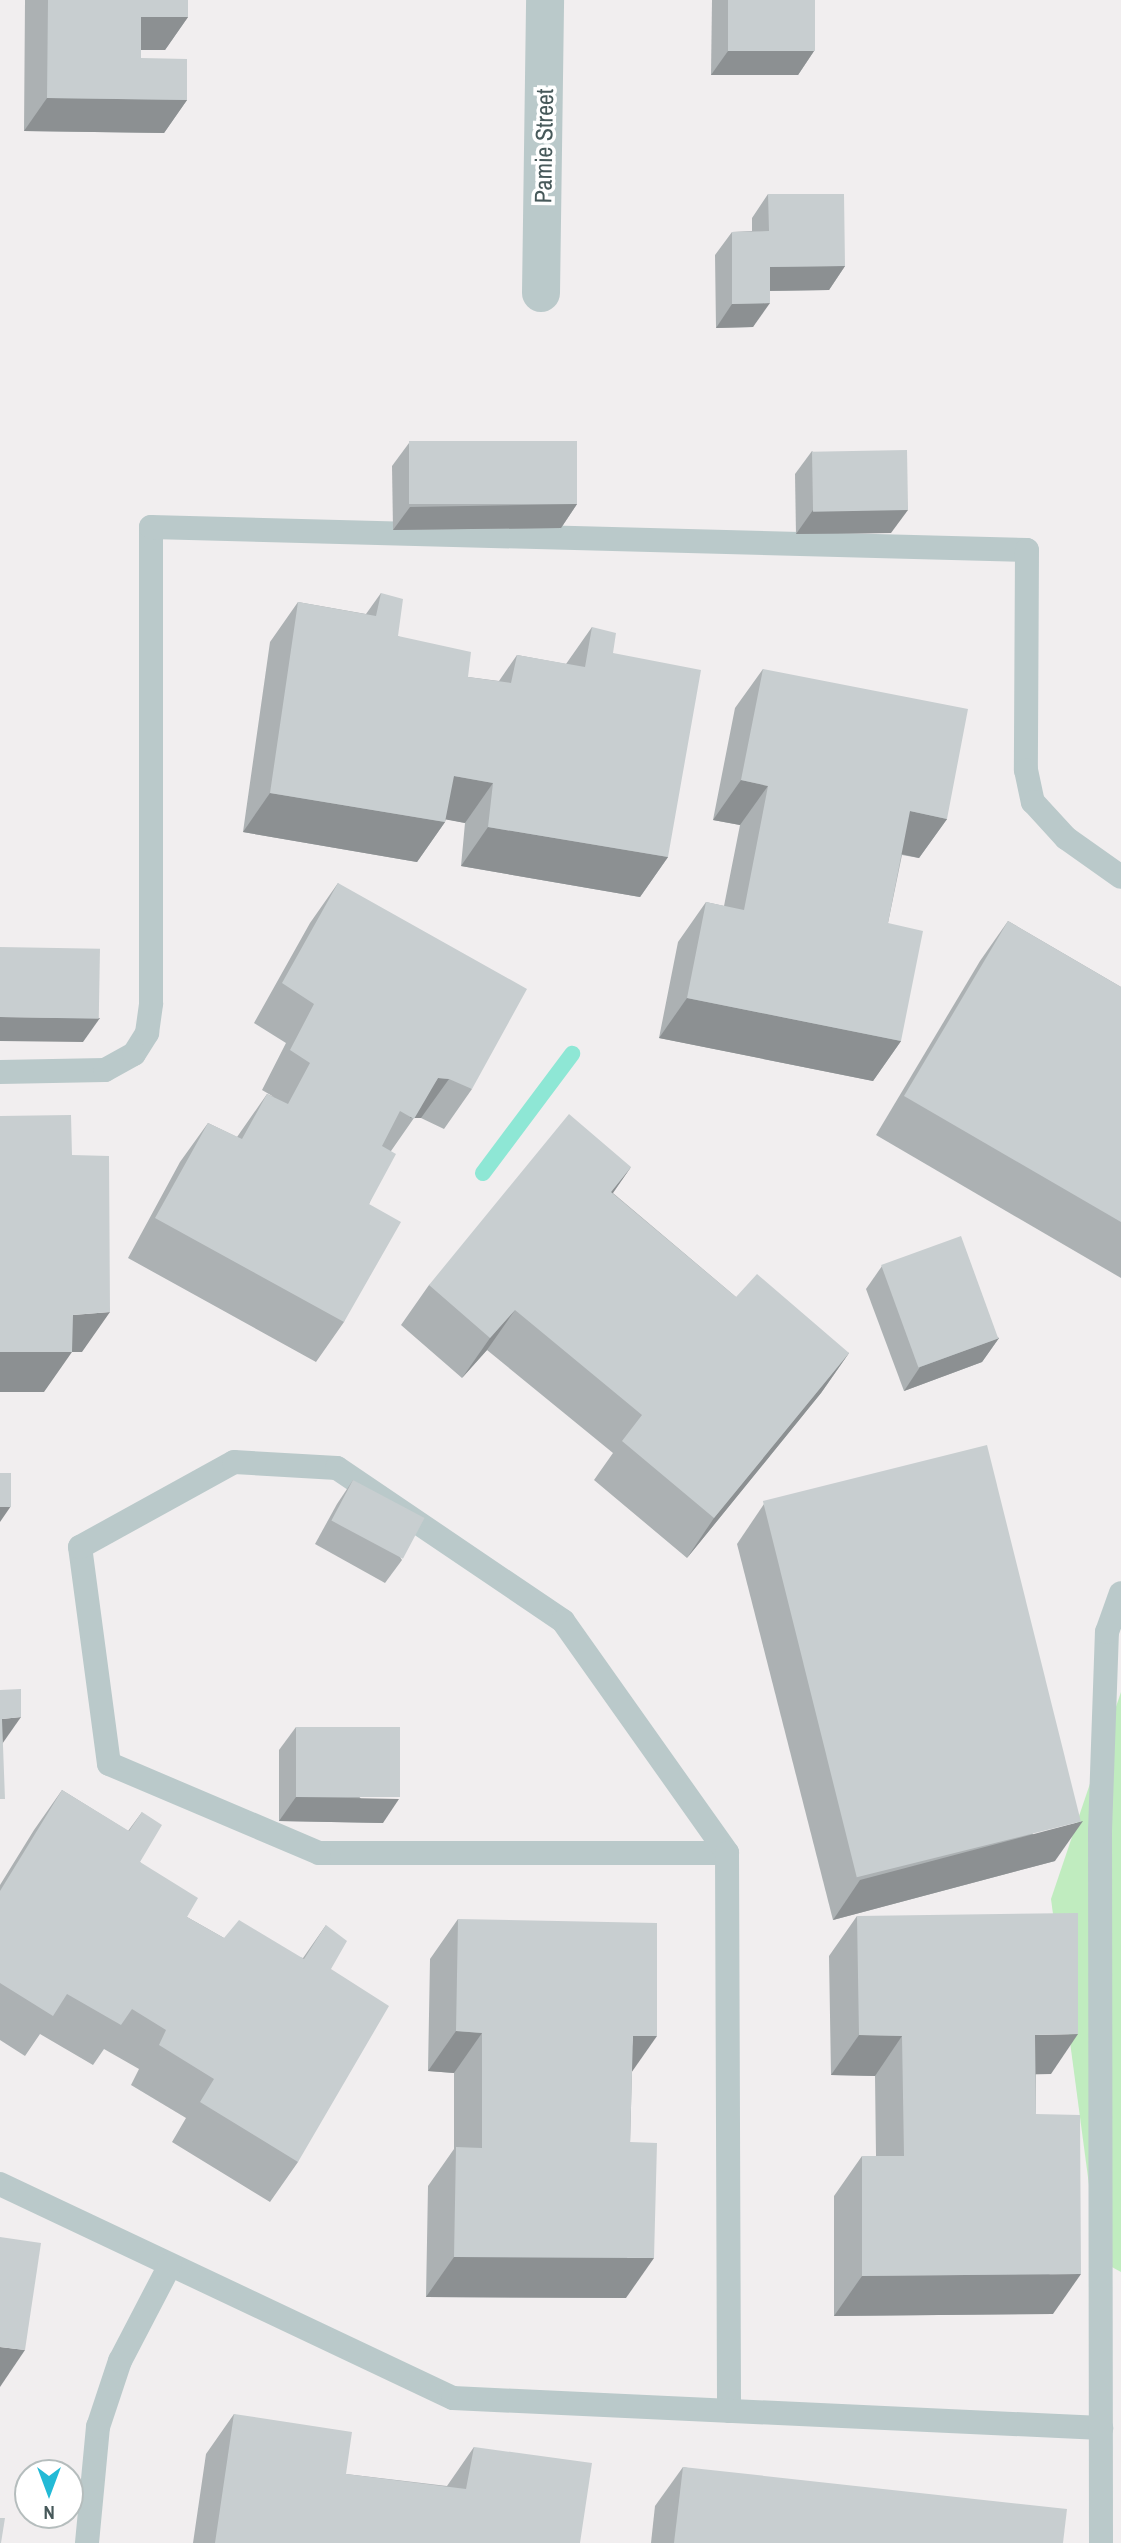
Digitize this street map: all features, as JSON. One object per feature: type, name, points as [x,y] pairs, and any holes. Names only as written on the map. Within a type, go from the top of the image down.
[{"type":"street","name":"Pamie Street","points":[[541,293],[545,0]]},
{"type":"lane","points":[[0,1072],[105,1070],[134,1054],[147,1033],[151,1003],[151,527],[1027,550],[1026,770],[1033,802],[1066,838],[1121,877]]},
{"type":"lane","points":[[727,1853],[319,1853],[108,1764],[80,1547],[234,1462],[337,1468],[563,1621],[727,1853],[729,2411]]},
{"type":"lane","points":[[1101,2543],[1100,1831],[1107,1632],[1121,1593]]},
{"type":"lane","points":[[0,2184],[453,2398],[1101,2428]]},
{"type":"lane","points":[[87,2543],[98,2427],[120,2361],[170,2265]]},
{"type":"green space","points":[[1121,1692],[1121,2272],[1099,2260],[1051,1899]]},
{"type":"building","points":[[48,0],[188,0],[188,17],[141,17],[141,58],[187,59],[187,100],[47,98]]},
{"type":"building","points":[[728,0],[815,0],[815,51],[728,51]]},
{"type":"building","points":[[768,194],[844,194],[845,266],[770,267],[770,303],[732,304],[732,232],[769,231]]},
{"type":"building","points":[[409,441],[577,441],[577,504],[409,504]]},
{"type":"building","points":[[907,450],[908,510],[813,512],[812,452]]},
{"type":"building","points":[[381,593],[403,599],[398,636],[471,652],[468,677],[511,683],[517,655],[585,667],[592,627],[616,633],[613,653],[701,670],[668,857],[488,827],[493,783],[454,776],[445,822],[270,793],[298,602],[376,616]]},
{"type":"building","points":[[763,669],[968,709],[947,819],[910,811],[888,923],[923,931],[901,1041],[687,998],[706,902],[744,910],[768,786],[741,780]]},
{"type":"building","points":[[338,883],[527,989],[472,1089],[449,1079],[438,1078],[414,1119],[400,1111],[382,1146],[396,1154],[369,1204],[401,1222],[344,1322],[155,1218],[208,1123],[242,1139],[267,1094],[288,1104],[310,1063],[290,1050],[314,1004],[282,983]]},
{"type":"building","points":[[1008,921],[1121,987],[1121,1222],[904,1096]]},
{"type":"building","points":[[0,947],[100,949],[99,1019],[0,1017]]},
{"type":"building","points":[[569,1114],[631,1167],[611,1192],[736,1297],[757,1274],[849,1353],[714,1518],[622,1441],[642,1415],[515,1310],[490,1338],[429,1285]]},
{"type":"building","points":[[71,1115],[72,1155],[109,1156],[110,1312],[73,1315],[72,1352],[0,1352],[0,1116]]},
{"type":"building","points":[[961,1236],[998,1338],[918,1367],[881,1265]]},
{"type":"building","points":[[987,1445],[1081,1821],[857,1877],[763,1501]]},
{"type":"building","points":[[0,1473],[11,1473],[11,1507],[0,1507]]},
{"type":"building","points":[[353,1480],[425,1518],[403,1559],[331,1521]]},
{"type":"building","points":[[21,1689],[21,1717],[2,1719],[5,1799],[0,1799],[0,1690]]},
{"type":"building","points":[[296,1727],[400,1727],[400,1797],[296,1797]]},
{"type":"building","points":[[62,1790],[129,1831],[142,1812],[162,1825],[140,1862],[198,1898],[187,1917],[224,1938],[239,1920],[304,1959],[326,1925],[347,1941],[331,1969],[389,2006],[298,2162],[200,2102],[214,2079],[159,2045],[166,2030],[132,2009],[121,2025],[67,1994],[53,2016],[0,1983],[0,1891]]},
{"type":"building","points":[[1078,1913],[1078,2034],[1035,2035],[1036,2114],[1080,2115],[1081,2274],[862,2276],[862,2156],[904,2156],[902,2036],[859,2035],[857,1916]]},
{"type":"building","points":[[458,1919],[657,1923],[657,2036],[633,2036],[630,2142],[657,2143],[654,2258],[454,2257],[456,2147],[482,2148],[482,2033],[456,2031]]},
{"type":"building","points":[[0,2237],[41,2243],[25,2350],[0,2347]]},
{"type":"building","points":[[234,2414],[352,2432],[346,2474],[466,2489],[474,2447],[592,2463],[580,2543],[215,2543]]},
{"type":"building","points":[[683,2467],[1067,2509],[1063,2543],[674,2543]]},
{"type":"building","points":[[0,2518],[5,2518],[1,2543],[0,2543]]},
{"type":"waterway","points":[[483,1173],[572,1054]]}]
